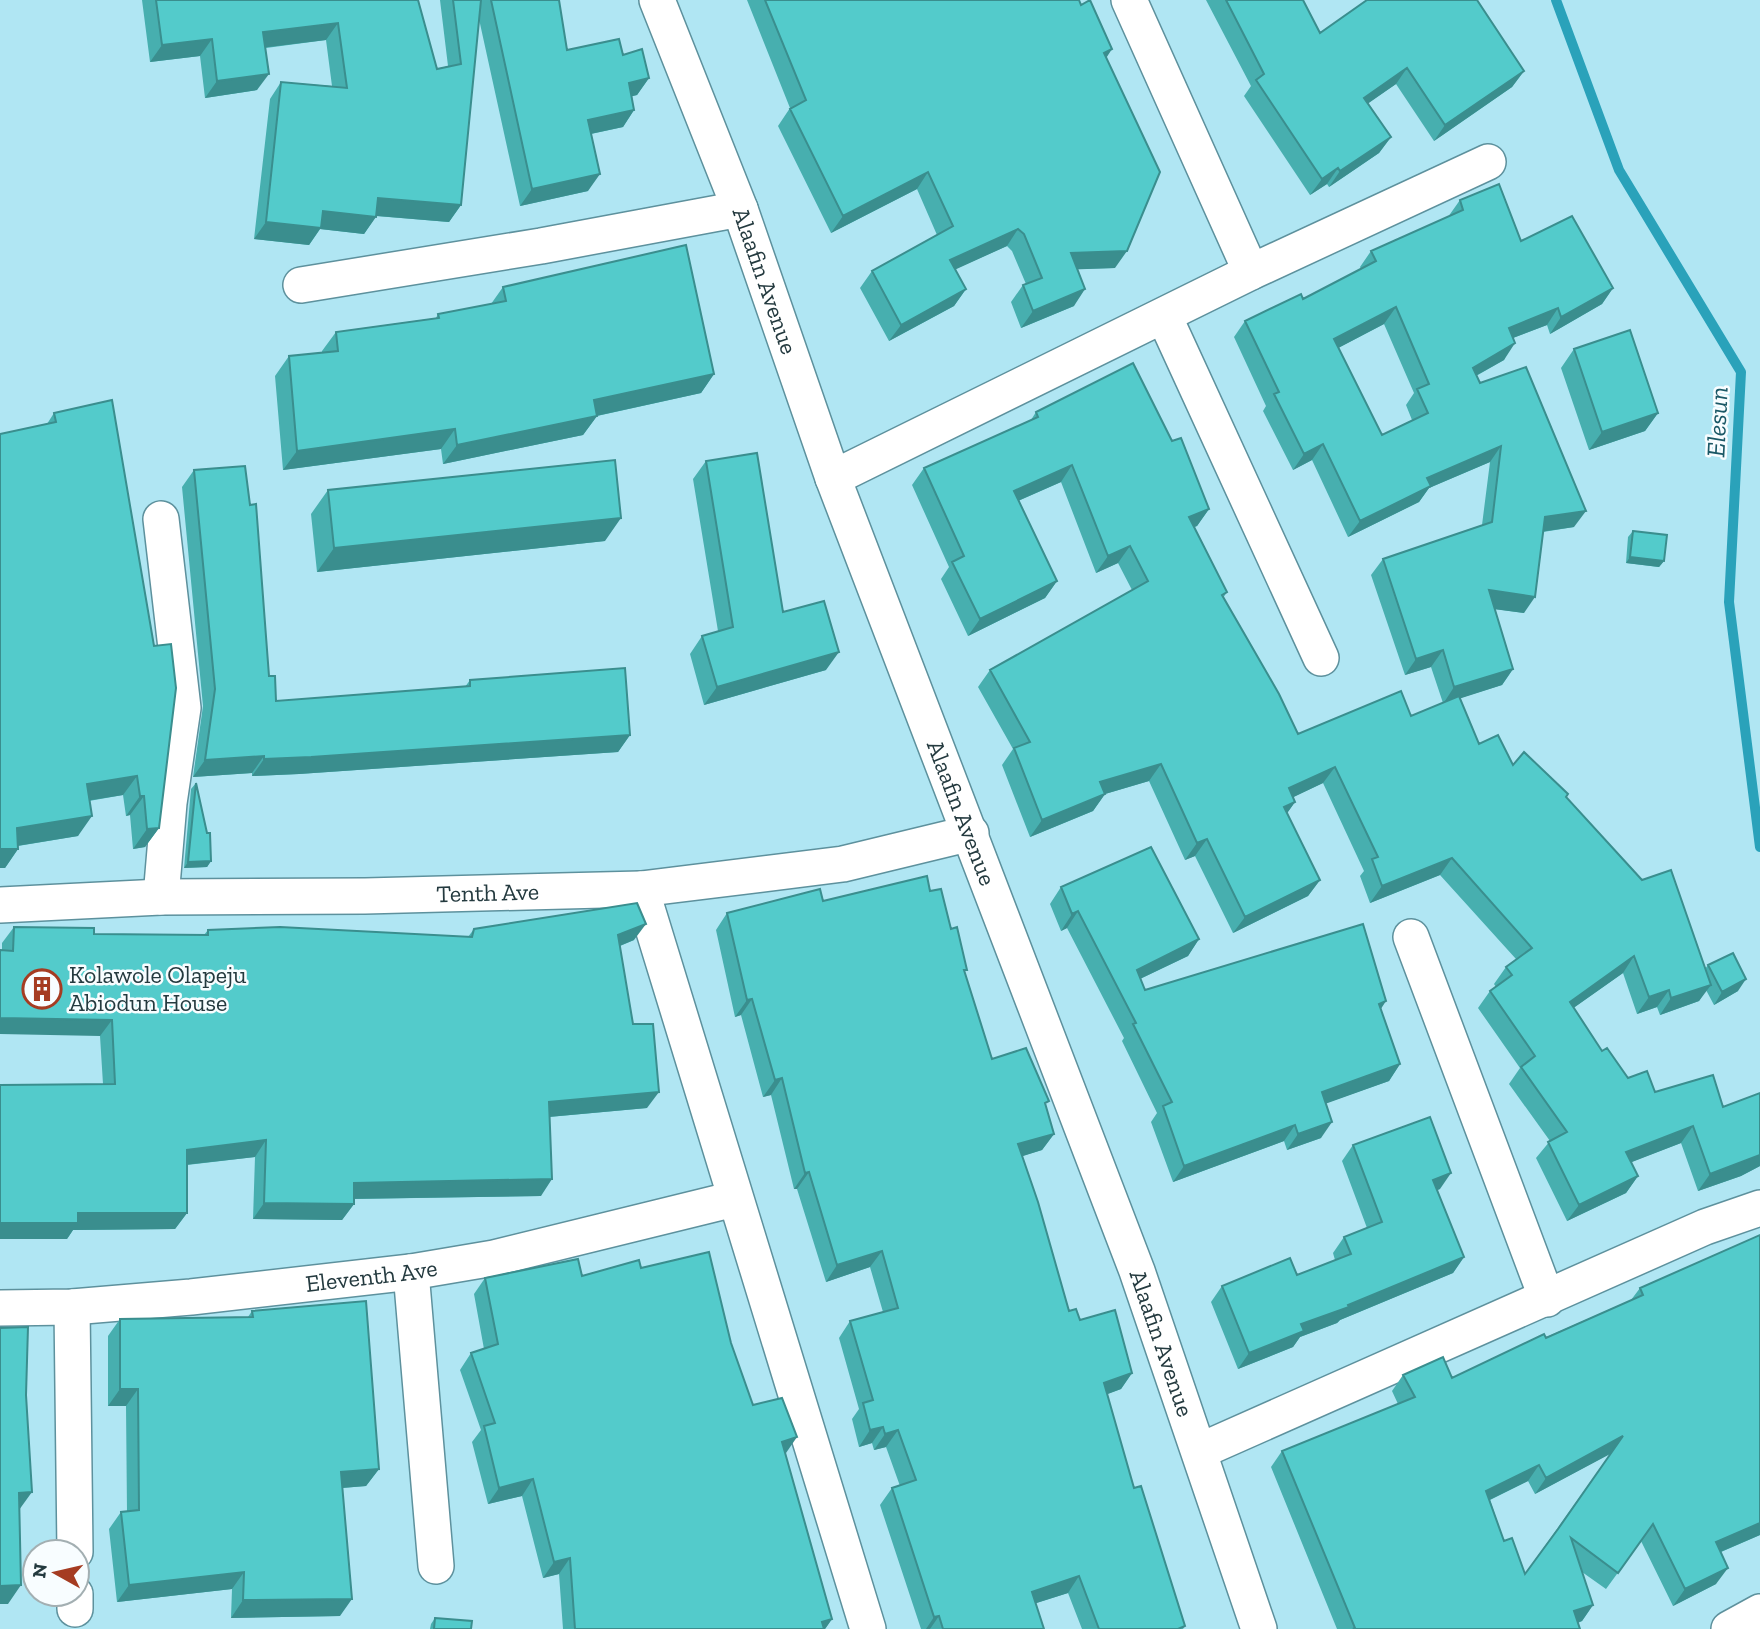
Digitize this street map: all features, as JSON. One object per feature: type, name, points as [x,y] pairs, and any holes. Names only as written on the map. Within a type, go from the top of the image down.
[{"type":"street","name":"Alaafin Avenue","points":[[657,0],[740,209],[833,478],[1133,1259],[1259,1629]]},
{"type":"street","points":[[1129,0],[1251,271]]},
{"type":"street","points":[[833,478],[1251,271],[1488,162]]},
{"type":"street","points":[[301,285],[541,246],[740,209]]},
{"type":"street","points":[[1164,316],[1321,658]]},
{"type":"street","points":[[161,519],[183,708],[169,803],[161,897]]},
{"type":"street","name":"Tenth Ave","points":[[0,905],[161,897],[365,896],[641,889],[843,864],[971,833]]},
{"type":"street","points":[[641,889],[868,1629]]},
{"type":"street","points":[[1411,937],[1547,1299]]},
{"type":"street","name":"Eleventh Ave","points":[[0,1308],[72,1307],[191,1297],[411,1272],[494,1258],[734,1199]]},
{"type":"street","points":[[1200,1451],[1705,1227],[1760,1208]]},
{"type":"street","points":[[411,1272],[436,1566]]},
{"type":"street","points":[[72,1307],[75,1538]]},
{"type":"street","points":[[1729,1629],[1760,1612]]},
{"type":"building","points":[[156,0],[418,0],[437,69],[461,64],[453,0],[481,0],[461,205],[378,198],[376,217],[323,211],[321,228],[266,222],[281,82],[347,88],[338,23],[263,32],[269,74],[217,81],[212,39],[162,45]]},
{"type":"building","points":[[491,0],[559,0],[567,50],[619,39],[623,55],[642,49],[649,78],[629,83],[634,110],[588,120],[600,174],[532,189]]},
{"type":"building","points":[[765,0],[1079,0],[1081,5],[1090,0],[1112,49],[1104,53],[1160,172],[1127,251],[1071,253],[1085,289],[1033,311],[1023,285],[1042,278],[1024,234],[1018,229],[950,260],[966,289],[901,325],[872,271],[953,226],[928,172],[843,216],[790,109],[806,100]]},
{"type":"building","points":[[1226,0],[1303,0],[1320,33],[1367,0],[1477,0],[1524,71],[1445,125],[1407,68],[1364,98],[1391,137],[1340,171],[1338,168],[1322,179],[1256,80],[1264,74]]},
{"type":"building","points":[[1499,184],[1521,241],[1572,216],[1613,288],[1561,317],[1558,308],[1509,328],[1515,343],[1473,368],[1480,383],[1526,367],[1586,511],[1545,517],[1535,597],[1489,590],[1513,669],[1454,687],[1443,650],[1416,659],[1383,559],[1492,522],[1501,446],[1427,478],[1431,486],[1360,521],[1323,444],[1304,454],[1274,394],[1279,392],[1245,321],[1301,294],[1303,299],[1376,261],[1371,251],[1463,210],[1460,200]],"holes":[[[1396,307],[1429,384],[1417,389],[1428,413],[1382,435],[1334,339]]]},
{"type":"building","points":[[686,245],[714,374],[594,400],[597,416],[457,445],[455,429],[297,451],[289,356],[338,351],[336,332],[439,318],[438,314],[506,301],[503,287]]},
{"type":"building","points":[[1630,330],[1658,413],[1602,432],[1574,349]]},
{"type":"building","points":[[1133,363],[1172,441],[1181,438],[1209,509],[1189,517],[1227,592],[1222,595],[1279,694],[1298,734],[1401,691],[1411,716],[1459,696],[1479,744],[1498,735],[1513,765],[1524,752],[1568,794],[1566,797],[1642,880],[1671,870],[1711,985],[1671,998],[1669,990],[1649,997],[1634,956],[1570,1002],[1602,1051],[1607,1048],[1628,1078],[1647,1071],[1655,1092],[1713,1075],[1723,1107],[1760,1093],[1760,1155],[1710,1174],[1693,1126],[1626,1152],[1638,1176],[1579,1205],[1548,1142],[1567,1132],[1521,1067],[1535,1056],[1490,991],[1512,975],[1506,967],[1532,948],[1452,858],[1382,886],[1372,859],[1378,857],[1335,767],[1289,788],[1295,802],[1284,807],[1320,880],[1245,917],[1207,839],[1197,843],[1161,764],[1100,782],[1105,794],[1042,820],[1014,748],[1030,742],[990,670],[1148,581],[1130,546],[1108,556],[1072,465],[1014,491],[1057,581],[980,619],[952,562],[964,556],[924,468],[1038,417],[1036,412]]},
{"type":"building","points":[[112,400],[154,646],[171,644],[176,688],[159,828],[147,829],[144,796],[140,796],[137,776],[87,784],[92,816],[17,828],[18,849],[0,849],[0,434],[56,422],[54,413]]},
{"type":"building","points":[[757,453],[783,612],[824,601],[839,652],[717,687],[702,636],[733,627],[706,461]]},
{"type":"building","points":[[615,460],[621,518],[334,548],[328,490]]},
{"type":"building","points":[[245,466],[250,505],[256,504],[269,676],[275,676],[276,701],[470,686],[470,680],[625,668],[630,735],[311,757],[264,759],[264,756],[205,760],[215,689],[194,470]]},
{"type":"building","points":[[1633,531],[1667,535],[1664,561],[1630,557]]},
{"type":"building","points":[[196,783],[207,833],[210,833],[211,861],[188,862]]},
{"type":"building","points":[[1151,847],[1199,939],[1137,970],[1145,990],[1363,924],[1386,1001],[1379,1004],[1400,1064],[1322,1092],[1332,1122],[1298,1134],[1295,1125],[1184,1166],[1163,1106],[1172,1102],[1133,1024],[1136,1023],[1078,911],[1072,914],[1061,887]]},
{"type":"building","points":[[927,876],[930,891],[941,889],[951,929],[957,927],[967,970],[964,970],[992,1059],[1026,1048],[1049,1101],[1045,1103],[1054,1134],[1018,1144],[1038,1202],[1069,1311],[1076,1309],[1080,1320],[1115,1310],[1132,1373],[1104,1383],[1134,1488],[1141,1486],[1185,1626],[1178,1629],[1099,1629],[1079,1576],[1032,1592],[1044,1629],[943,1629],[939,1616],[934,1617],[892,1488],[916,1480],[898,1430],[885,1434],[883,1427],[870,1430],[863,1403],[873,1400],[850,1321],[898,1308],[882,1251],[837,1265],[809,1172],[805,1173],[782,1078],[775,1080],[752,999],[747,1000],[727,913],[820,889],[823,901]]},
{"type":"building","points":[[637,903],[646,924],[618,935],[633,1024],[653,1024],[659,1092],[549,1102],[552,1179],[354,1183],[354,1204],[264,1203],[266,1140],[187,1150],[187,1213],[78,1213],[78,1223],[0,1223],[0,1085],[115,1084],[112,1020],[0,1018],[0,950],[13,951],[14,927],[94,928],[94,934],[208,935],[208,930],[280,927],[472,937],[474,929]]},
{"type":"building","points":[[1733,953],[1746,979],[1722,992],[1708,965]]},
{"type":"building","points":[[1430,1117],[1451,1173],[1433,1180],[1464,1257],[1348,1305],[1349,1307],[1301,1324],[1304,1331],[1249,1353],[1222,1286],[1290,1258],[1297,1275],[1351,1254],[1344,1237],[1382,1222],[1353,1145]]},
{"type":"building","points":[[1760,1235],[1760,1523],[1716,1542],[1728,1568],[1685,1589],[1653,1524],[1618,1573],[1571,1538],[1593,1605],[1574,1611],[1580,1629],[1353,1629],[1355,1628],[1282,1451],[1415,1397],[1403,1375],[1443,1357],[1452,1378],[1544,1334],[1546,1338],[1643,1295],[1640,1288]],"holes":[[[1623,1436],[1525,1574],[1512,1538],[1504,1541],[1486,1491],[1539,1465],[1546,1478]]]},
{"type":"building","points":[[709,1252],[731,1343],[753,1405],[782,1398],[797,1437],[782,1442],[832,1619],[822,1622],[824,1629],[575,1629],[570,1558],[554,1562],[533,1479],[499,1488],[484,1426],[495,1423],[471,1353],[498,1344],[485,1278],[578,1259],[582,1276],[639,1260],[641,1268]]},
{"type":"building","points":[[366,1301],[379,1469],[341,1472],[352,1599],[243,1600],[244,1572],[129,1585],[121,1512],[139,1510],[138,1389],[120,1389],[120,1319],[253,1317],[252,1311]]},
{"type":"building","points":[[28,1327],[26,1395],[32,1492],[19,1493],[21,1585],[0,1586],[0,1328]]},
{"type":"building","points":[[435,1618],[472,1621],[471,1629],[434,1629]]},
{"type":"waterway","name":"Elesun","points":[[1556,0],[1619,170],[1741,372],[1729,602],[1760,847]]},
{"type":"place","name":"Kolawole Olapeju Abiodun House","points":[[42,989]]}]
